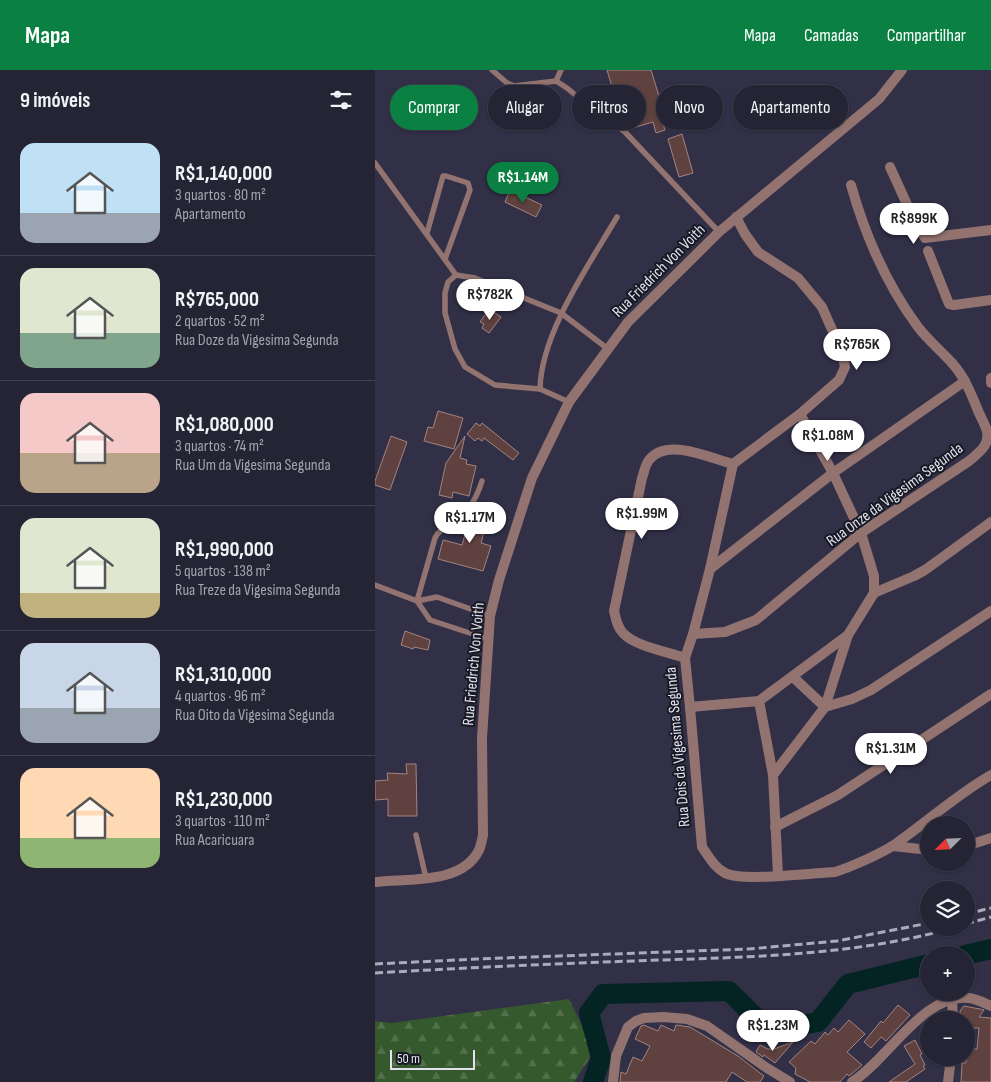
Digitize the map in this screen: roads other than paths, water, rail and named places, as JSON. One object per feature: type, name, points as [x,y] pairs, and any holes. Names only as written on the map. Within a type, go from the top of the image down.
[{"type":"street","name":"Rua Friedrich Von Voith","points":[[375,882],[444,877],[461,870],[479,850],[483,835],[482,738],[490,616],[499,580],[532,478],[569,402],[627,322],[719,232],[879,99],[902,70]]},
{"type":"street","points":[[890,167],[910,211],[925,238],[991,230]]},
{"type":"street","name":"Rua Onze da Vigesima Segunda","points":[[693,634],[725,632],[756,620],[861,533],[969,461],[982,450],[987,442],[987,432],[965,381],[954,364],[919,329],[899,300],[875,251],[859,212],[851,185]]},
{"type":"street","points":[[685,658],[635,642],[623,633],[616,622],[614,611],[642,478],[648,461],[658,452],[675,448],[733,464],[800,414],[839,380],[845,367],[842,352],[822,307],[798,278],[758,252],[736,217]]},
{"type":"street","points":[[928,251],[949,304],[991,300]]},
{"type":"street","points":[[991,378],[991,383]]},
{"type":"street","points":[[710,569],[833,473],[965,381]]},
{"type":"street","points":[[773,775],[825,707],[848,634],[874,592],[875,576],[861,533],[833,473],[800,414]]},
{"type":"street","name":"Rua Dois da Vigesima Segunda","points":[[733,464],[710,569],[685,658],[702,848],[714,866],[727,874],[743,877],[835,872],[893,846],[966,790],[991,775]]},
{"type":"street","points":[[874,592],[915,576],[991,522]]},
{"type":"street","points":[[825,707],[852,699],[871,690],[991,611]]},
{"type":"street","points":[[690,707],[759,701],[848,634]]},
{"type":"street","points":[[793,677],[825,707]]},
{"type":"street","points":[[775,827],[838,794],[991,694]]},
{"type":"street","points":[[759,701],[773,775],[778,875]]},
{"type":"street","points":[[975,843],[991,838]]},
{"type":"street","points":[[893,846],[920,849]]},
{"type":"street","points":[[975,1000],[991,1006]]},
{"type":"street","points":[[853,1082],[862,1076],[929,1010],[936,1005],[948,1001]]},
{"type":"street","points":[[613,1082],[616,1056],[628,1028],[644,1018],[663,1017],[687,1019],[707,1026],[790,1082]]},
{"type":"street","points":[[948,1082],[950,1066]]},
{"type":"lane","points":[[492,70],[507,83],[514,86],[556,81],[586,104],[596,108],[625,132],[719,232]]},
{"type":"lane","points":[[556,81],[561,70]]},
{"type":"lane","points":[[375,163],[456,275],[475,278],[561,313],[608,349]]},
{"type":"lane","points":[[427,233],[443,176],[468,183],[470,190],[445,259]]},
{"type":"lane","points":[[539,389],[542,365],[561,313],[617,217]]},
{"type":"lane","points":[[456,275],[448,282],[445,293],[445,313],[455,349],[465,367],[495,385],[539,389],[569,402]]},
{"type":"lane","points":[[417,601],[438,532],[461,518],[477,495],[483,481]]},
{"type":"lane","points":[[375,586],[417,601],[437,597],[490,616]]},
{"type":"lane","points":[[417,601],[430,620],[488,639]]},
{"type":"lane","points":[[415,835],[426,878]]},
{"type":"waterway","points":[[975,953],[991,949]]},
{"type":"waterway","points":[[593,1082],[601,1058],[589,1013],[603,994],[729,991],[769,1031],[818,1022],[848,984],[920,966]]},
{"type":"railway","points":[[975,912],[991,908]]},
{"type":"railway","points":[[975,921],[991,917]]},
{"type":"railway","points":[[375,964],[749,949],[837,941],[920,925]]},
{"type":"railway","points":[[375,973],[794,954],[874,945],[922,936]]}]
